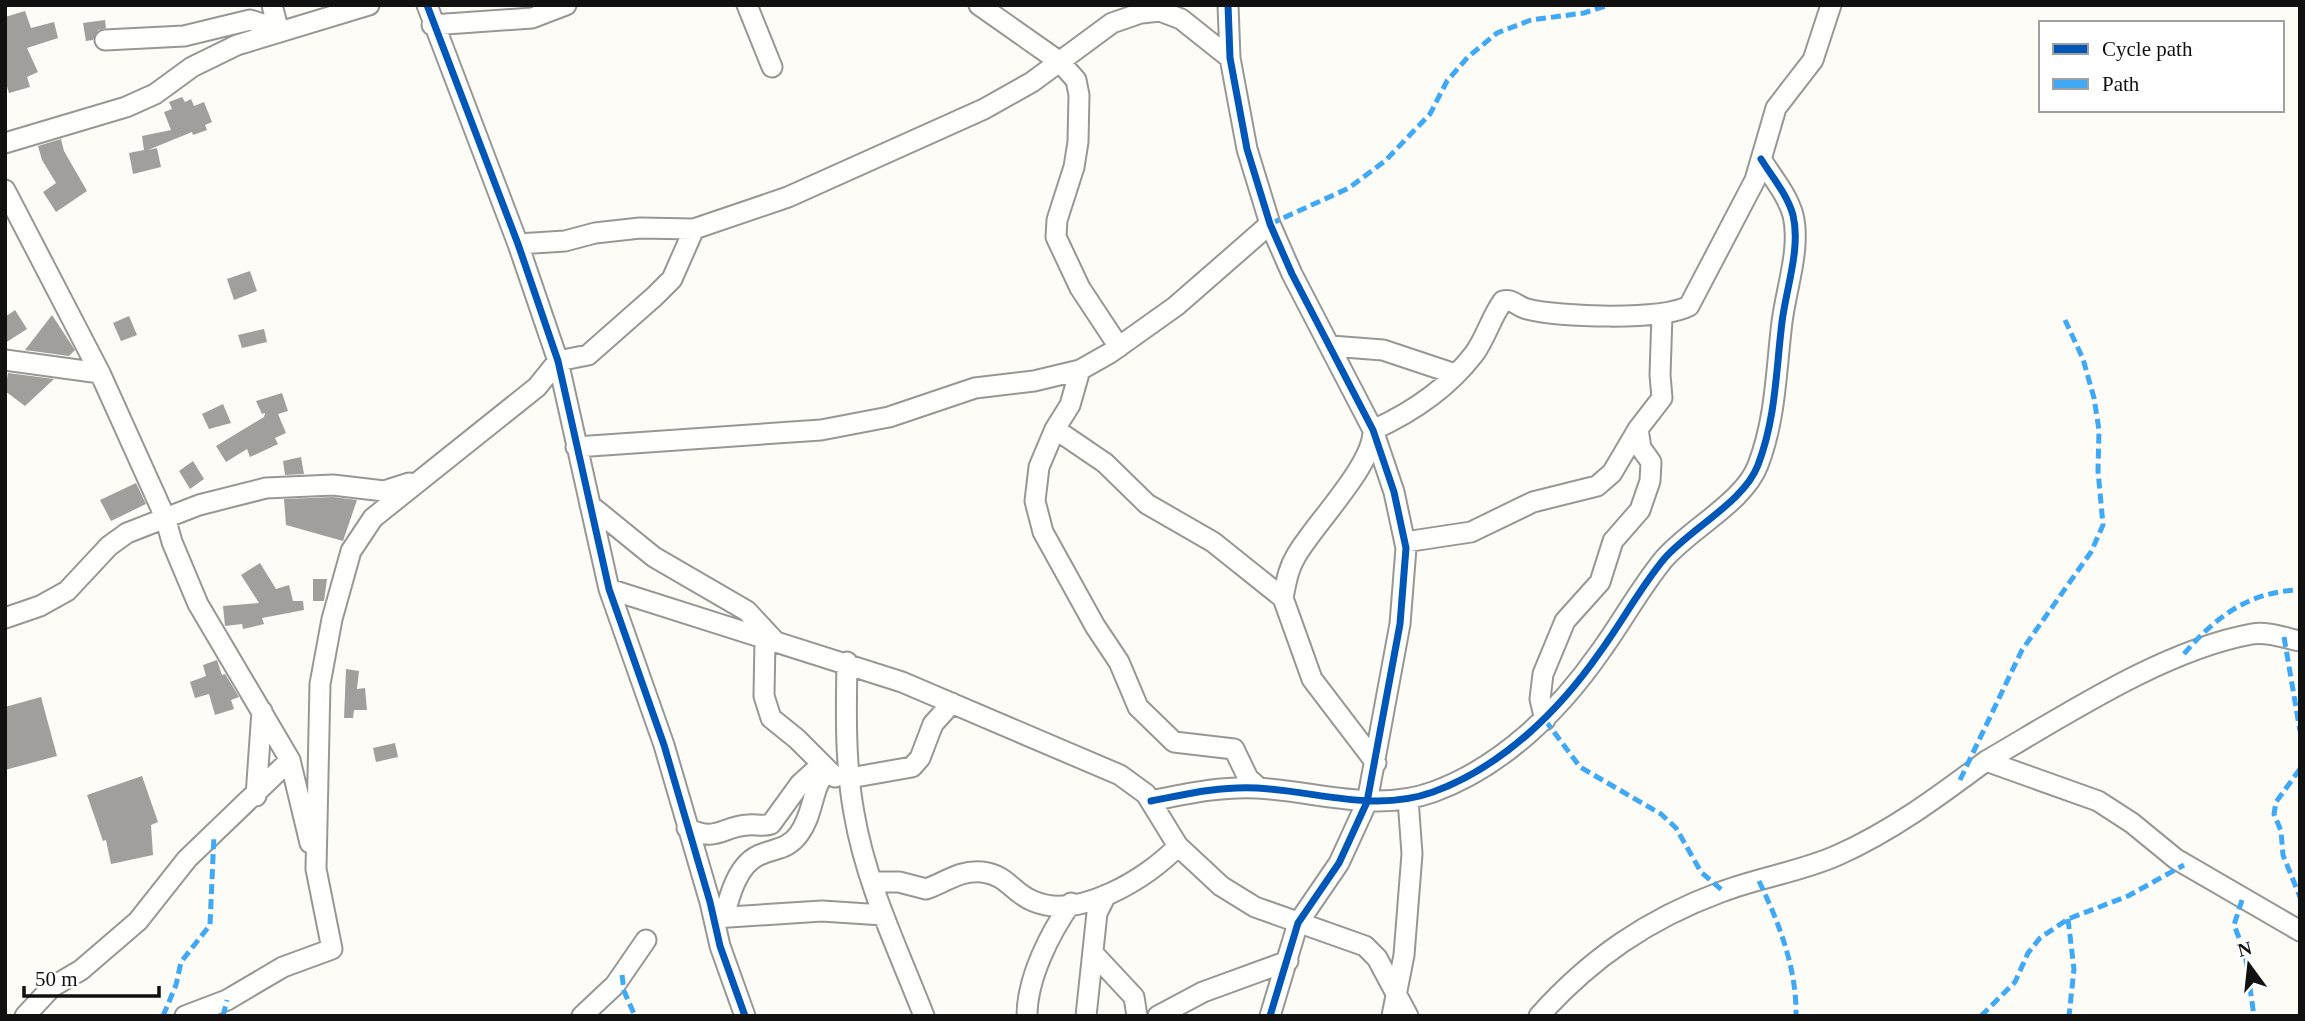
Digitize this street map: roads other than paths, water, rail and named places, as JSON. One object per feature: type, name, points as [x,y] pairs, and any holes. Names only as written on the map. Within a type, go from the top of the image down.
[{"type":"street","points":[[272,5],[280,29]]},
{"type":"street","points":[[5,144],[126,107],[155,94],[206,59],[237,45],[280,29],[369,5]]},
{"type":"street","points":[[427,5],[432,25],[518,244],[558,361],[609,589],[664,745],[687,828],[719,918],[720,946],[745,1016]]},
{"type":"street","points":[[432,25],[532,18],[566,5]]},
{"type":"street","points":[[747,5],[772,68]]},
{"type":"street","points":[[979,5],[1060,62],[1076,80],[1080,124],[1074,167],[1056,220],[1056,237],[1080,288],[1119,347]]},
{"type":"street","points":[[1227,5],[1230,58],[1247,149],[1270,224],[1373,430],[1394,492],[1405,542],[1400,624],[1367,802],[1339,863],[1298,923],[1270,1016]]},
{"type":"street","points":[[1373,430],[1421,405],[1455,374],[1474,354],[1505,300],[1527,309],[1568,313],[1662,314],[1686,308],[1748,195],[1776,108],[1813,60],[1831,5]]},
{"type":"street","points":[[518,244],[565,241],[583,235],[640,228],[694,229],[788,197],[1012,94],[1112,23],[1151,11],[1181,19],[1230,58]]},
{"type":"street","points":[[105,40],[184,36],[250,20],[280,29]]},
{"type":"street","points":[[1151,801],[1219,788],[1259,788],[1367,802],[1408,799],[1433,792],[1480,769],[1545,720],[1578,682],[1665,558],[1688,535],[1744,489],[1758,465],[1778,386],[1782,323],[1794,226],[1784,192],[1761,159]]},
{"type":"street","points":[[5,190],[100,373],[166,517],[172,542],[198,604],[290,760],[316,869],[332,949],[283,967],[227,1000],[185,1016]]},
{"type":"street","points":[[576,447],[821,430],[889,417],[975,388],[1060,376],[1080,370],[1119,347],[1177,306],[1270,224]]},
{"type":"street","points":[[316,869],[320,684],[338,597],[351,551],[359,536],[373,518],[537,387],[558,361],[588,355],[655,296],[672,279],[694,229]]},
{"type":"street","points":[[1405,542],[1471,532],[1533,502],[1597,486],[1612,473],[1638,429],[1663,397],[1660,375],[1662,314]]},
{"type":"street","points":[[1331,346],[1383,350],[1455,374]]},
{"type":"street","points":[[5,360],[100,373]]},
{"type":"street","points":[[1080,370],[1070,405],[1055,429],[1038,467],[1037,515],[1042,532],[1095,626],[1119,662],[1133,699],[1157,728],[1174,742],[1234,748],[1244,771],[1259,788]]},
{"type":"street","points":[[1055,429],[1105,463],[1147,504],[1213,542],[1283,598]]},
{"type":"street","points":[[1545,720],[1540,699],[1543,674],[1565,621],[1600,582],[1613,541],[1640,510],[1650,481],[1651,462],[1641,449],[1638,429]]},
{"type":"street","points":[[1373,430],[1373,442],[1357,470],[1296,556],[1287,575],[1283,598],[1312,679],[1376,763]]},
{"type":"street","points":[[5,618],[59,596],[116,540],[166,517],[266,488],[333,485],[384,491],[420,479]]},
{"type":"street","points":[[590,505],[654,556],[747,611],[769,639],[764,696],[771,718],[824,766],[850,785]]},
{"type":"street","points":[[609,589],[684,615],[847,662],[952,703],[1119,775],[1139,786],[1178,846],[1221,886],[1255,908],[1365,946],[1377,958],[1394,995],[1408,1016]]},
{"type":"street","points":[[1539,1016],[1596,959],[1636,930],[1723,891],[1814,865],[1840,854],[1901,822],[1986,761],[2184,654],[2252,634],[2300,641]]},
{"type":"street","points":[[847,662],[850,785],[858,834],[883,915],[924,1016]]},
{"type":"street","points":[[850,785],[912,767],[920,758],[925,739],[933,724],[952,703]]},
{"type":"street","points":[[256,796],[262,711]]},
{"type":"street","points":[[25,1016],[51,987],[81,970],[138,921],[187,859],[256,796],[290,760]]},
{"type":"street","points":[[1986,761],[2098,801],[2132,823],[2176,859],[2300,931]]},
{"type":"street","points":[[687,828],[696,833],[716,834],[744,825],[771,824],[800,785],[824,766]]},
{"type":"street","points":[[719,918],[746,865],[758,855],[782,850],[800,834],[814,788],[824,766]]},
{"type":"street","points":[[1392,1016],[1404,955],[1412,854],[1408,799]]},
{"type":"street","points":[[872,883],[899,882],[926,889],[954,874],[981,872],[1008,881],[1029,900],[1042,905],[1071,903],[1107,895],[1147,874],[1178,846]]},
{"type":"street","points":[[1086,1016],[1097,913],[1107,895]]},
{"type":"street","points":[[1027,1016],[1031,988],[1051,937],[1071,903]]},
{"type":"street","points":[[719,918],[822,911],[883,915]]},
{"type":"street","points":[[582,1016],[615,985],[646,940]]},
{"type":"street","points":[[1094,953],[1134,997],[1137,1016]]},
{"type":"street","points":[[1158,1016],[1203,992],[1288,961]]}]
